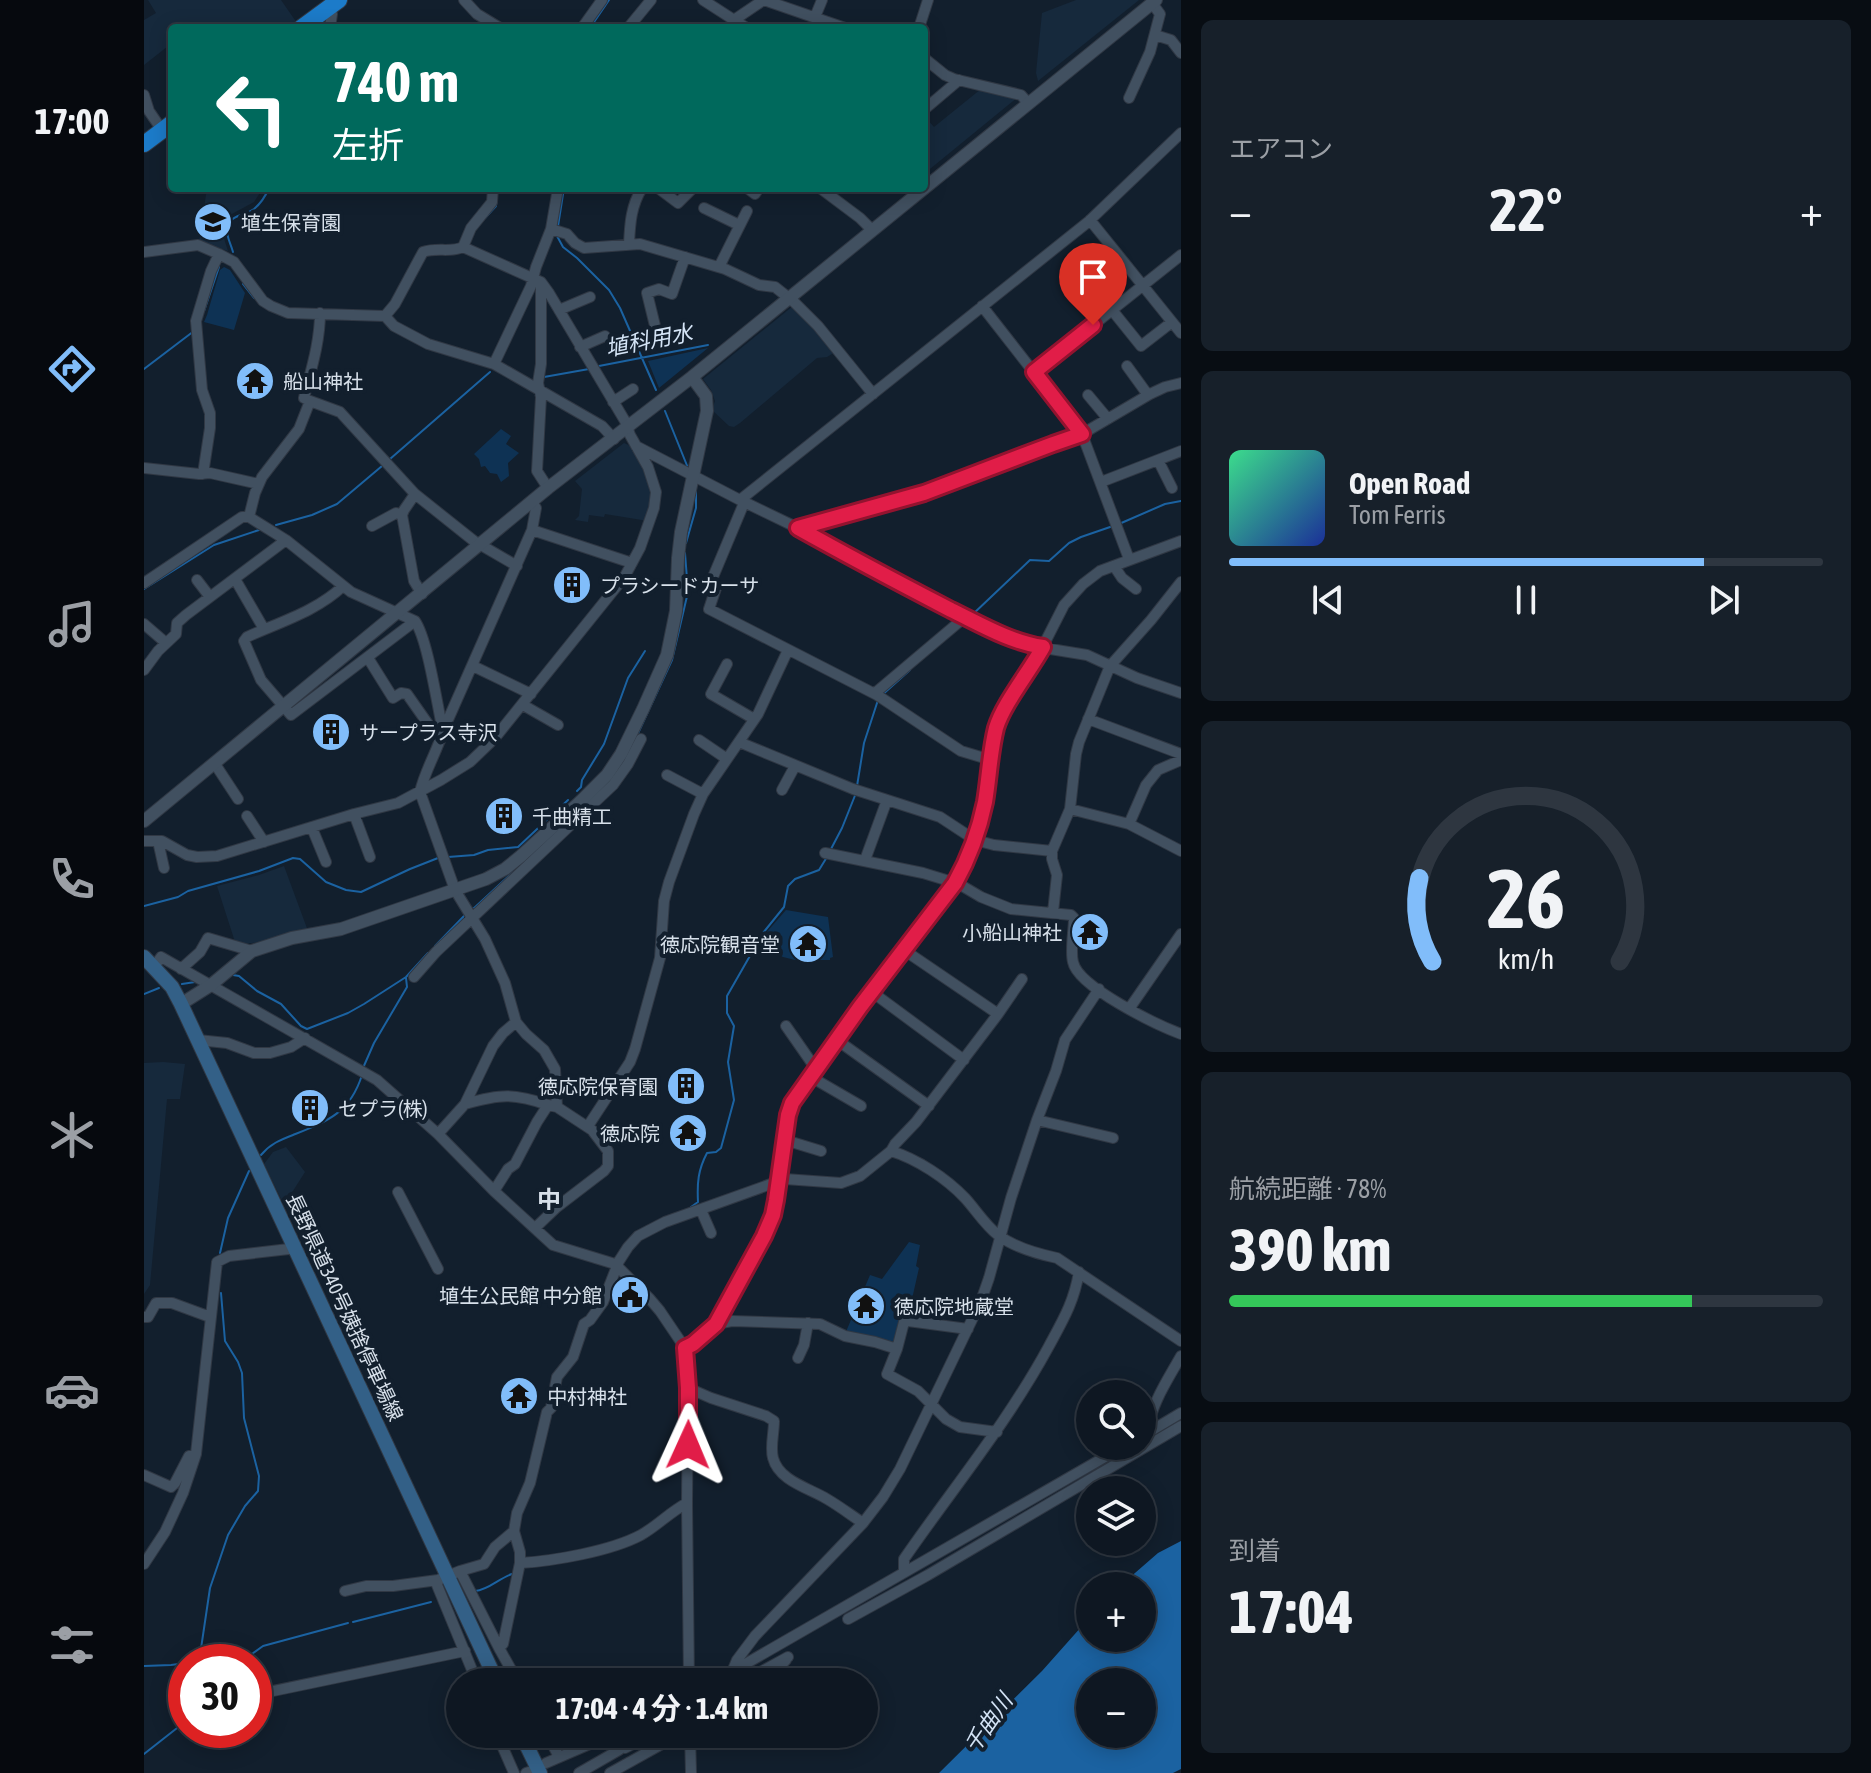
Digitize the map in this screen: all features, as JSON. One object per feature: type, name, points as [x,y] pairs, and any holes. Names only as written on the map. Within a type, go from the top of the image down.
[{"type":"highway","points":[[306,24],[334,4]]},
{"type":"highway","points":[[144,144],[167,127]]},
{"type":"main road","name":"長野県道340号姨捨停車場線","points":[[149,962],[172,987],[181,1004],[294,1246],[385,1429],[491,1668]]},
{"type":"main road","points":[[526,1748],[535,1770]]},
{"type":"street","points":[[464,0],[477,14],[493,24]]},
{"type":"street","points":[[585,24],[602,0]]},
{"type":"street","points":[[631,24],[651,0]]},
{"type":"street","points":[[703,0],[731,24],[762,1],[831,24]]},
{"type":"street","points":[[815,17],[822,0]]},
{"type":"street","points":[[920,24],[928,0]]},
{"type":"street","points":[[928,185],[1154,2],[1160,14],[1155,35],[1129,98]]},
{"type":"street","points":[[331,24],[334,4]]},
{"type":"street","points":[[1155,35],[1171,40],[1181,53]]},
{"type":"street","points":[[928,61],[945,75],[1021,95],[1029,104]]},
{"type":"street","points":[[928,106],[959,80]]},
{"type":"street","points":[[144,95],[149,111],[167,127]]},
{"type":"street","points":[[991,760],[961,751],[879,696],[709,609],[716,588],[713,577],[742,502],[1090,220],[1181,133]]},
{"type":"street","points":[[385,316],[395,304],[423,252],[463,247],[471,228],[492,202],[493,192]]},
{"type":"street","points":[[548,488],[537,471],[541,364],[536,267],[555,230],[558,192]]},
{"type":"street","points":[[629,244],[630,220],[640,192]]},
{"type":"street","points":[[663,192],[678,203],[689,192]]},
{"type":"street","points":[[825,192],[872,230]]},
{"type":"street","points":[[144,821],[548,488],[692,377],[919,192]]},
{"type":"street","points":[[704,208],[739,225]]},
{"type":"street","points":[[719,267],[747,211]]},
{"type":"street","points":[[1090,220],[1181,333]]},
{"type":"street","points":[[555,230],[584,248],[640,244],[719,267],[759,285],[775,287],[818,326],[873,394]]},
{"type":"street","points":[[144,252],[198,245],[234,262],[253,290],[271,306],[288,313],[385,316],[394,326],[428,344],[494,364],[602,426],[614,439]]},
{"type":"street","points":[[144,841],[158,841],[197,857],[229,853],[398,803],[420,792],[470,762],[494,739],[625,576],[632,563],[649,525],[656,492],[648,467],[625,421],[559,310],[537,281],[463,247]]},
{"type":"street","points":[[203,474],[210,413],[202,390],[197,328],[211,271],[219,254]]},
{"type":"street","points":[[1034,372],[1181,255]]},
{"type":"street","points":[[657,334],[647,293],[659,289],[672,294],[685,257]]},
{"type":"street","points":[[494,364],[537,281]]},
{"type":"street","points":[[559,310],[590,297]]},
{"type":"street","points":[[982,306],[1082,434],[1129,559]]},
{"type":"street","points":[[1112,310],[1141,346],[1172,322]]},
{"type":"street","points":[[320,313],[314,362],[304,398],[340,412],[415,494],[457,529],[517,566]]},
{"type":"street","points":[[580,347],[605,336]]},
{"type":"street","points":[[1127,366],[1148,395]]},
{"type":"street","points":[[181,1004],[211,985],[252,951],[292,938],[341,929],[486,879],[505,869],[607,775],[621,754],[667,655],[676,611],[681,532],[707,411],[706,396],[692,377]]},
{"type":"street","points":[[798,528],[924,493],[1082,434],[1148,395],[1181,383]]},
{"type":"street","points":[[613,402],[633,389]]},
{"type":"street","points":[[1088,395],[1108,419]]},
{"type":"street","points":[[249,517],[259,484],[299,429],[310,401]]},
{"type":"street","points":[[636,446],[1007,637],[1087,655],[1137,678],[1181,693]]},
{"type":"street","points":[[1101,482],[1181,451]]},
{"type":"street","points":[[1158,460],[1172,488]]},
{"type":"street","points":[[144,468],[210,473],[259,484]]},
{"type":"street","points":[[415,494],[402,515],[414,581],[422,594]]},
{"type":"street","points":[[494,1191],[508,1169],[515,1164],[537,1122],[552,1106],[555,1069],[544,1050],[516,1022],[505,983],[485,939],[455,890],[420,792],[441,736],[532,530],[536,508],[532,502]]},
{"type":"street","points":[[372,526],[396,513],[402,515]]},
{"type":"street","points":[[144,583],[242,517],[249,517],[286,540],[351,592],[415,621],[419,627],[441,736]]},
{"type":"street","points":[[532,530],[632,563]]},
{"type":"street","points":[[144,670],[176,634],[177,623],[286,540]]},
{"type":"street","points":[[685,1348],[716,1324],[773,1215],[792,1103],[966,864],[984,804],[996,727],[1064,605],[1100,571],[1181,541]]},
{"type":"street","points":[[1114,566],[1122,578],[1136,589]]},
{"type":"street","points":[[235,579],[264,629]]},
{"type":"street","points":[[197,580],[210,597]]},
{"type":"street","points":[[343,586],[308,611],[244,641],[261,680],[291,715],[415,621]]},
{"type":"street","points":[[1053,912],[1057,875],[1052,851],[1070,809],[1076,754],[1088,719],[1110,666],[1179,589]]},
{"type":"street","points":[[879,696],[965,617]]},
{"type":"street","points":[[144,624],[166,643]]},
{"type":"street","points":[[363,642],[393,698],[401,693],[407,694],[441,736]]},
{"type":"street","points":[[588,1126],[630,1062],[635,1049],[660,958],[664,901],[694,814],[703,794],[754,719],[788,650]]},
{"type":"street","points":[[727,664],[711,694],[754,719]]},
{"type":"street","points":[[473,666],[531,694]]},
{"type":"street","points":[[331,668],[340,679]]},
{"type":"street","points":[[523,705],[558,725]]},
{"type":"street","points":[[1088,719],[1181,754]]},
{"type":"street","points":[[414,977],[470,914],[613,785],[641,739]]},
{"type":"street","points":[[699,740],[727,759]]},
{"type":"street","points":[[739,742],[857,790],[940,817],[975,840],[1052,851]]},
{"type":"street","points":[[1129,824],[1146,785],[1158,770],[1181,760]]},
{"type":"street","points":[[215,764],[238,799]]},
{"type":"street","points":[[782,790],[795,766]]},
{"type":"street","points":[[667,775],[703,794]]},
{"type":"street","points":[[865,860],[887,800]]},
{"type":"street","points":[[1070,809],[1129,824],[1181,851]]},
{"type":"street","points":[[354,814],[370,857]]},
{"type":"street","points":[[247,816],[264,842]]},
{"type":"street","points":[[312,828],[326,862]]},
{"type":"street","points":[[158,841],[164,868]]},
{"type":"street","points":[[825,853],[923,873],[955,883],[1011,909],[1071,915],[1074,918],[1072,961],[1080,973],[1138,1015],[1181,1034]]},
{"type":"street","points":[[1129,1009],[1181,934]]},
{"type":"street","points":[[181,969],[200,952],[208,938],[252,951]]},
{"type":"street","points":[[904,950],[998,1014]]},
{"type":"street","points":[[149,962],[161,957],[363,1071],[389,1089],[553,1245],[618,1266],[649,1298],[685,1348],[688,1388],[689,1668]]},
{"type":"street","points":[[503,1644],[520,1563],[514,1531],[517,1513],[530,1483],[557,1377],[573,1357],[584,1324],[603,1302],[628,1247],[638,1236],[665,1222],[785,1179],[841,1183],[860,1176],[891,1151],[929,1106],[1022,979]]},
{"type":"street","points":[[734,1668],[755,1636],[863,1523],[900,1469],[968,1329],[989,1278],[1011,1198],[1065,1040],[1099,989]]},
{"type":"street","points":[[872,992],[964,1060]]},
{"type":"street","points":[[438,1134],[465,1104],[493,1046],[516,1022]]},
{"type":"street","points":[[786,1026],[813,1073],[861,1106]]},
{"type":"street","points":[[198,1040],[227,1043],[254,1053],[270,1053],[291,1047],[305,1038]]},
{"type":"street","points":[[837,1040],[929,1106]]},
{"type":"street","points":[[465,1104],[506,1095],[527,1097],[552,1106],[588,1126],[608,1151],[608,1166],[535,1228]]},
{"type":"street","points":[[1037,1120],[1113,1138]]},
{"type":"street","points":[[785,1140],[821,1151]]},
{"type":"street","points":[[891,1151],[925,1166],[965,1197],[1000,1237],[1041,1255],[1057,1258],[1181,1341]]},
{"type":"street","points":[[398,1192],[438,1269]]},
{"type":"street","points":[[701,1210],[711,1233]]},
{"type":"street","points":[[144,1564],[165,1532],[196,1454],[217,1262],[229,1256],[294,1246]]},
{"type":"street","points":[[904,1572],[904,1559],[1028,1385],[1073,1300],[1079,1272]]},
{"type":"street","points":[[144,1317],[148,1317],[156,1303],[172,1303],[210,1317]]},
{"type":"street","points":[[716,1324],[732,1321],[820,1324],[845,1336],[897,1349]]},
{"type":"street","points":[[968,1329],[904,1322],[887,1374],[918,1391],[946,1419],[960,1427],[997,1432]]},
{"type":"street","points":[[798,1358],[808,1323]]},
{"type":"street","points":[[1156,1400],[1181,1356]]},
{"type":"street","points":[[688,1388],[774,1421],[772,1450],[777,1468],[863,1523]]},
{"type":"street","points":[[1156,1428],[1181,1413]]},
{"type":"street","points":[[848,1619],[1181,1426]]},
{"type":"street","points":[[144,1475],[171,1487],[189,1456],[196,1454]]},
{"type":"street","points":[[739,1668],[1100,1460]]},
{"type":"street","points":[[520,1563],[549,1561],[628,1541],[642,1535],[687,1503]]},
{"type":"street","points":[[345,1591],[366,1586],[393,1586],[484,1564],[495,1547],[514,1531]]},
{"type":"street","points":[[448,1575],[437,1585],[472,1668]]},
{"type":"street","points":[[448,1575],[510,1668]]},
{"type":"street","points":[[272,1691],[465,1651]]},
{"type":"street","points":[[768,1668],[788,1657],[779,1668]]},
{"type":"street","points":[[503,1748],[514,1773]]},
{"type":"street","points":[[554,1748],[559,1757]]},
{"type":"street","points":[[535,1770],[580,1748]]},
{"type":"street","points":[[579,1773],[623,1748]]},
{"type":"street","points":[[610,1773],[655,1748]]},
{"type":"street","points":[[690,1748],[691,1773]]},
{"type":"shaded area","points":[[148,0],[281,0],[297,23],[168,24],[168,46],[144,65],[144,20],[156,13]]},
{"type":"shaded area","points":[[1076,0],[1139,0],[1038,81],[1036,73],[1042,13]]},
{"type":"shaded area","points":[[981,89],[1018,97],[928,171],[928,120],[934,127]]},
{"type":"shaded area","name":"埴生保育園","points":[[206,192],[260,192],[254,202],[225,219],[222,232],[228,251],[199,242]]},
{"type":"shaded area","points":[[224,267],[230,270],[245,293],[234,330],[204,322],[220,270]]},
{"type":"shaded area","points":[[793,306],[835,352],[817,358],[740,423],[729,426],[712,410],[715,401],[703,379]]},
{"type":"shaded area","points":[[708,348],[659,388],[648,361]]},
{"type":"shaded area","points":[[501,429],[511,436],[506,444],[519,453],[508,463],[509,476],[501,482],[497,474],[490,473],[485,466],[481,467],[474,454]]},
{"type":"shaded area","points":[[624,443],[633,447],[650,483],[652,492],[648,521],[605,514],[604,517],[589,515],[588,522],[575,520],[579,516],[582,489],[575,481]]},
{"type":"shaded area","points":[[284,866],[308,931],[236,945],[217,886]]},
{"type":"shaded area","points":[[786,910],[828,917],[833,957],[830,960],[795,960],[760,944]]},
{"type":"shaded area","points":[[144,1063],[185,1064],[180,1099],[167,1099],[150,1285],[144,1294]]},
{"type":"shaded area","points":[[286,1147],[305,1172],[284,1205],[264,1164],[273,1152]]},
{"type":"shaded area","points":[[909,1242],[920,1245],[916,1266],[919,1268],[908,1317],[894,1344],[845,1334],[870,1275],[882,1279]]},
{"type":"shaded area","points":[[1181,1541],[1181,1769],[1173,1773],[939,1773],[1042,1671],[1076,1633],[1076,1652],[1156,1652],[1156,1572],[1136,1572],[1156,1555]]},
{"type":"waterway","points":[[593,24],[609,0]]},
{"type":"waterway","points":[[233,252],[227,232],[229,222],[254,209],[267,192]]},
{"type":"waterway","points":[[558,226],[563,192]]},
{"type":"waterway","points":[[485,218],[496,206],[497,193]]},
{"type":"waterway","points":[[557,236],[563,247],[609,290],[656,390]]},
{"type":"waterway","points":[[204,311],[219,267]]},
{"type":"waterway","points":[[243,284],[254,298]]},
{"type":"waterway","points":[[144,369],[194,331]]},
{"type":"waterway","name":"埴科用水","points":[[599,366],[708,345]]},
{"type":"waterway","name":"埴科用水","points":[[544,377],[589,369]]},
{"type":"waterway","points":[[390,459],[490,372]]},
{"type":"waterway","points":[[665,411],[688,468]]},
{"type":"waterway","points":[[276,525],[337,504],[382,466]]},
{"type":"waterway","points":[[686,543],[696,508],[696,491]]},
{"type":"waterway","points":[[1119,524],[1165,504],[1181,501]]},
{"type":"waterway","points":[[972,615],[1030,560],[1049,561],[1069,543],[1113,526]]},
{"type":"waterway","points":[[144,589],[214,545],[259,530]]},
{"type":"waterway","points":[[633,744],[672,660],[688,592],[685,553]]},
{"type":"waterway","points":[[577,791],[604,744],[628,678],[645,651]]},
{"type":"waterway","points":[[882,695],[910,670]]},
{"type":"waterway","points":[[857,786],[864,743],[878,700]]},
{"type":"waterway","points":[[831,849],[856,793]]},
{"type":"waterway","points":[[448,857],[518,847],[568,800]]},
{"type":"waterway","points":[[472,910],[541,846]]},
{"type":"waterway","points":[[691,1207],[698,1202],[699,1177],[707,1153],[721,1148],[734,1100],[728,1062],[734,1026],[727,1013],[727,996],[763,933],[784,907],[788,886],[795,879],[819,870],[827,857]]},
{"type":"waterway","points":[[144,906],[293,858],[300,859],[326,882],[361,892],[438,858]]},
{"type":"waterway","points":[[435,946],[464,916]]},
{"type":"waterway","points":[[233,975],[281,1004],[307,1029],[364,1004],[406,977],[428,953]]},
{"type":"waterway","points":[[363,1068],[407,987],[406,978]]},
{"type":"waterway","points":[[182,984],[195,982]]},
{"type":"waterway","points":[[144,994],[159,988]]},
{"type":"waterway","points":[[261,1155],[276,1143],[336,1114],[351,1098],[362,1075]]},
{"type":"waterway","points":[[220,1253],[228,1218],[249,1171]]},
{"type":"waterway","points":[[202,1644],[210,1588],[228,1535],[258,1491],[259,1476],[244,1418],[242,1373],[225,1341],[221,1293]]},
{"type":"waterway","points":[[475,1591],[512,1574]]},
{"type":"waterway","points":[[353,1622],[431,1602]]},
{"type":"waterway","points":[[270,1644],[348,1623]]},
{"type":"waterway","points":[[144,1666],[168,1665]]},
{"type":"waterway","points":[[144,1754],[168,1735]]},
{"type":"place","name":"埴生保育園","points":[[213,222]]},
{"type":"place","name":"船山神社","points":[[255,381]]},
{"type":"place","name":"プラシードカーサ","points":[[572,585]]},
{"type":"place","name":"サープラス寺沢","points":[[331,732]]},
{"type":"place","name":"千曲精工","points":[[504,816]]},
{"type":"place","name":"小船山神社","points":[[1090,932]]},
{"type":"place","name":"徳応院観音堂","points":[[808,944]]},
{"type":"place","name":"徳応院保育園","points":[[686,1086]]},
{"type":"place","name":"セプラ(株)","points":[[310,1108]]},
{"type":"place","name":"徳応院","points":[[688,1133]]},
{"type":"place","name":"埴生公民館 中分館","points":[[630,1295]]},
{"type":"place","name":"徳応院地蔵堂","points":[[866,1306]]},
{"type":"place","name":"中村神社","points":[[519,1396]]},
{"type":"district","name":"中","points":[[549,1199]]},
{"type":"route","points":[[688,1445],[685,1348],[716,1324],[764,1236],[773,1215],[792,1103],[966,864],[984,804],[996,727],[1043,647],[1007,637],[965,617],[798,528],[924,493],[1082,434],[1034,372],[1093,325]]},
{"type":"water label","name":"千曲川","points":[[988,1723]]}]
